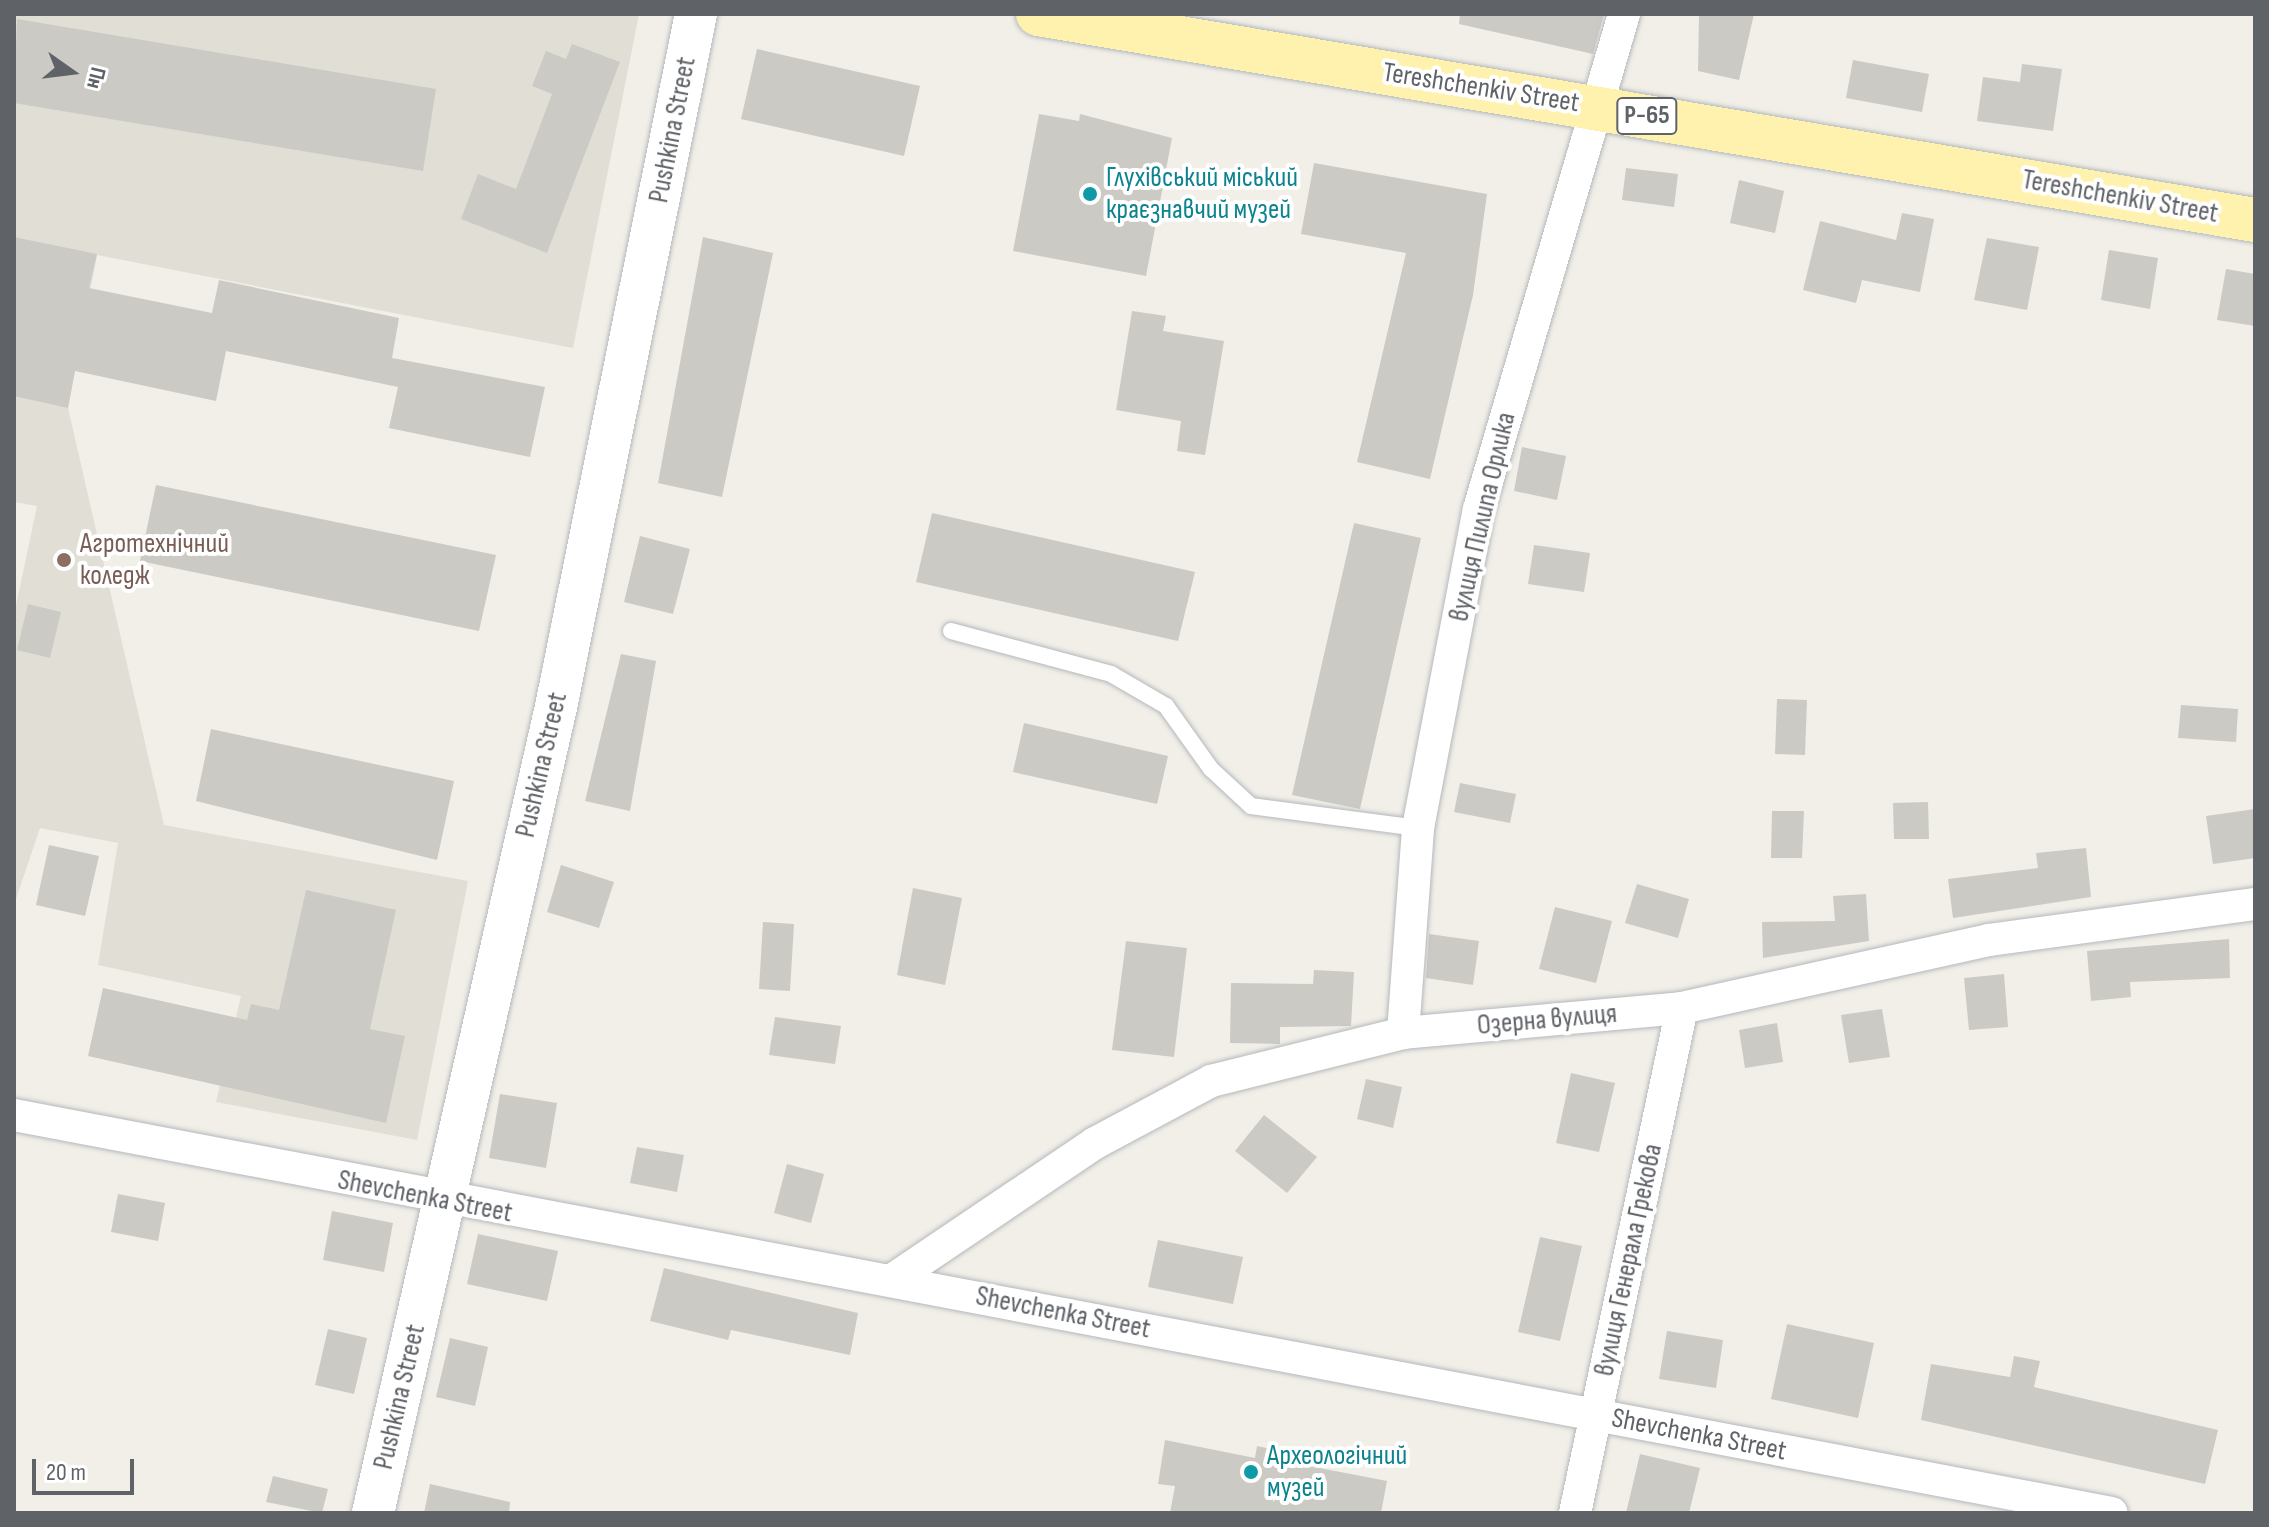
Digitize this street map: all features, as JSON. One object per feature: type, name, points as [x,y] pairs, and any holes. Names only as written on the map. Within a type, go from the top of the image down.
[{"type":"main road","name":"Tereshchenkiv Street","points":[[1038,14],[2255,220]]},
{"type":"street","name":"Pushkina Street","points":[[373,1513],[556,707],[696,14]]},
{"type":"street","name":"вулиця Пилипа Орлика","points":[[1403,1033],[1418,828],[1479,509],[1624,14]]},
{"type":"street","name":"Озерна вулиця","points":[[892,1280],[1095,1143],[1211,1081],[1403,1033],[1682,1008],[1989,940],[2255,904]]},
{"type":"street","name":"вулиця Генерала Грекова","points":[[1575,1513],[1682,1008]]},
{"type":"street","name":"Shevchenka Street","points":[[14,1115],[444,1202],[892,1280],[2108,1513]]},
{"type":"lane","points":[[951,631],[1111,674],[1166,706],[1211,769],[1251,806],[1418,828]]},
{"type":"shaded area","name":"Агротехнічний коледж","points":[[14,14],[639,14],[573,348],[97,255],[68,408],[164,825],[468,881],[417,1140],[216,1102],[241,996],[98,965],[118,843],[40,828],[14,905],[14,615],[37,506],[14,502]]},
{"type":"building","points":[[1460,14],[1604,14],[1593,54],[1459,24]]},
{"type":"building","points":[[1699,14],[1754,14],[1739,80],[1698,71]]},
{"type":"building","points":[[17,19],[436,89],[423,171],[14,103]]},
{"type":"building","points":[[572,44],[620,62],[547,253],[461,219],[478,174],[516,189],[552,94],[532,86],[546,51],[566,59]]},
{"type":"building","points":[[757,49],[920,86],[904,156],[741,119]]},
{"type":"building","points":[[1853,60],[1929,74],[1922,112],[1846,98]]},
{"type":"building","points":[[2022,64],[2062,69],[2053,131],[1977,121],[1983,77],[2020,82]]},
{"type":"building","name":"Глухівський міський краєзнавчий музей","points":[[1039,114],[1079,121],[1080,114],[1172,138],[1146,276],[1013,251]]},
{"type":"building","points":[[1314,163],[1487,194],[1473,295],[1430,479],[1357,462],[1406,253],[1301,234]]},
{"type":"building","points":[[1626,168],[1678,174],[1674,207],[1622,200]]},
{"type":"building","points":[[1739,180],[1784,191],[1775,233],[1730,223]]},
{"type":"building","points":[[1902,213],[1934,219],[1920,292],[1862,280],[1856,303],[1803,290],[1820,221],[1896,240]]},
{"type":"building","points":[[14,237],[97,254],[89,288],[212,313],[219,280],[399,318],[392,358],[545,387],[530,457],[389,428],[398,387],[226,351],[216,401],[75,371],[68,408],[14,396]]},
{"type":"building","points":[[703,237],[773,253],[722,497],[658,483]]},
{"type":"building","points":[[1987,238],[2039,247],[2027,310],[1974,300]]},
{"type":"building","points":[[2109,250],[2158,258],[2150,309],[2101,300]]},
{"type":"building","points":[[2226,269],[2255,274],[2255,326],[2217,320]]},
{"type":"building","points":[[1132,311],[1166,316],[1163,331],[1224,341],[1205,455],[1177,451],[1181,421],[1116,410]]},
{"type":"building","points":[[1522,447],[1566,456],[1557,500],[1514,491]]},
{"type":"building","points":[[156,485],[496,555],[479,631],[140,561]]},
{"type":"building","points":[[932,513],[1195,572],[1178,641],[916,582]]},
{"type":"building","points":[[1354,523],[1421,538],[1360,809],[1292,795]]},
{"type":"building","points":[[640,536],[690,549],[673,614],[624,602]]},
{"type":"building","points":[[1534,545],[1590,553],[1584,592],[1528,584]]},
{"type":"building","points":[[28,604],[61,612],[50,658],[17,650]]},
{"type":"building","points":[[621,654],[656,661],[630,811],[585,801]]},
{"type":"building","points":[[1777,699],[1807,700],[1805,755],[1775,754]]},
{"type":"building","points":[[2181,705],[2238,709],[2236,742],[2178,738]]},
{"type":"building","points":[[1024,723],[1168,756],[1157,804],[1013,772]]},
{"type":"building","points":[[211,729],[454,781],[437,860],[196,801]]},
{"type":"building","points":[[1460,783],[1516,794],[1510,823],[1454,812]]},
{"type":"building","points":[[1928,802],[1929,839],[1894,839],[1893,803]]},
{"type":"building","points":[[2255,809],[2255,858],[2213,864],[2206,816]]},
{"type":"building","points":[[1772,811],[1804,811],[1802,858],[1771,858]]},
{"type":"building","points":[[49,845],[99,856],[85,916],[36,905]]},
{"type":"building","points":[[2086,848],[2091,897],[1953,918],[1948,879],[2038,868],[2036,853]]},
{"type":"building","points":[[561,865],[614,882],[599,928],[547,912]]},
{"type":"building","points":[[1637,884],[1689,899],[1678,938],[1625,923]]},
{"type":"building","points":[[913,888],[962,898],[945,985],[897,975]]},
{"type":"building","points":[[306,890],[396,910],[370,1029],[405,1036],[386,1123],[88,1056],[103,988],[247,1020],[251,1004],[279,1010]]},
{"type":"building","points":[[1866,894],[1869,941],[1763,958],[1762,922],[1835,921],[1833,896]]},
{"type":"building","points":[[1555,907],[1612,921],[1596,983],[1539,969]]},
{"type":"building","points":[[763,922],[794,924],[790,991],[759,989]]},
{"type":"building","points":[[1429,934],[1479,941],[1473,985],[1426,978]]},
{"type":"building","points":[[2229,939],[2230,978],[2130,982],[2131,997],[2091,1001],[2087,951]]},
{"type":"building","points":[[1126,941],[1187,948],[1174,1057],[1112,1050]]},
{"type":"building","points":[[1314,970],[1354,972],[1351,1026],[1280,1027],[1280,1044],[1230,1043],[1231,983],[1313,984]]},
{"type":"building","points":[[2004,974],[2008,1027],[1969,1030],[1964,978]]},
{"type":"building","points":[[1882,1009],[1890,1057],[1849,1063],[1841,1015]]},
{"type":"building","points":[[775,1017],[841,1026],[835,1064],[769,1055]]},
{"type":"building","points":[[1777,1023],[1783,1062],[1745,1068],[1739,1030]]},
{"type":"building","points":[[1571,1073],[1615,1083],[1599,1152],[1556,1143]]},
{"type":"building","points":[[1366,1079],[1402,1087],[1393,1128],[1357,1119]]},
{"type":"building","points":[[500,1094],[557,1103],[546,1168],[489,1158]]},
{"type":"building","points":[[1264,1115],[1317,1157],[1287,1193],[1235,1151]]},
{"type":"building","points":[[637,1147],[684,1155],[677,1192],[630,1183]]},
{"type":"building","points":[[787,1164],[824,1174],[811,1223],[774,1213]]},
{"type":"building","points":[[118,1194],[165,1203],[158,1241],[111,1232]]},
{"type":"building","points":[[332,1211],[393,1223],[384,1272],[323,1260]]},
{"type":"building","points":[[478,1234],[558,1251],[547,1301],[467,1284]]},
{"type":"building","points":[[1540,1237],[1582,1246],[1560,1341],[1518,1332]]},
{"type":"building","points":[[1158,1240],[1243,1257],[1233,1304],[1148,1287]]},
{"type":"building","points":[[664,1268],[858,1313],[850,1355],[731,1330],[728,1340],[650,1321]]},
{"type":"building","points":[[1787,1324],[1874,1343],[1858,1418],[1771,1399]]},
{"type":"building","points":[[328,1329],[367,1338],[354,1394],[315,1385]]},
{"type":"building","points":[[1667,1331],[1723,1340],[1716,1388],[1659,1379]]},
{"type":"building","points":[[450,1338],[488,1347],[475,1406],[436,1397]]},
{"type":"building","points":[[2014,1356],[2040,1361],[2034,1387],[2218,1430],[2205,1484],[1921,1420],[1931,1364],[2010,1377]]},
{"type":"building","name":"Археологічний музей","points":[[1165,1440],[1255,1458],[1257,1446],[1300,1455],[1299,1464],[1387,1481],[1381,1513],[1170,1513],[1175,1486],[1158,1484]]},
{"type":"building","points":[[1640,1454],[1700,1468],[1689,1513],[1626,1513]]},
{"type":"building","points":[[273,1476],[328,1489],[322,1513],[266,1502]]},
{"type":"building","points":[[430,1484],[510,1502],[509,1513],[424,1513]]},
{"type":"place","name":"Глухівський міський краєзнавчий музей","points":[[1090,194]]},
{"type":"place","name":"Агротехнічний коледж","points":[[64,560]]},
{"type":"place","name":"Археологічний музей","points":[[1251,1472]]}]
